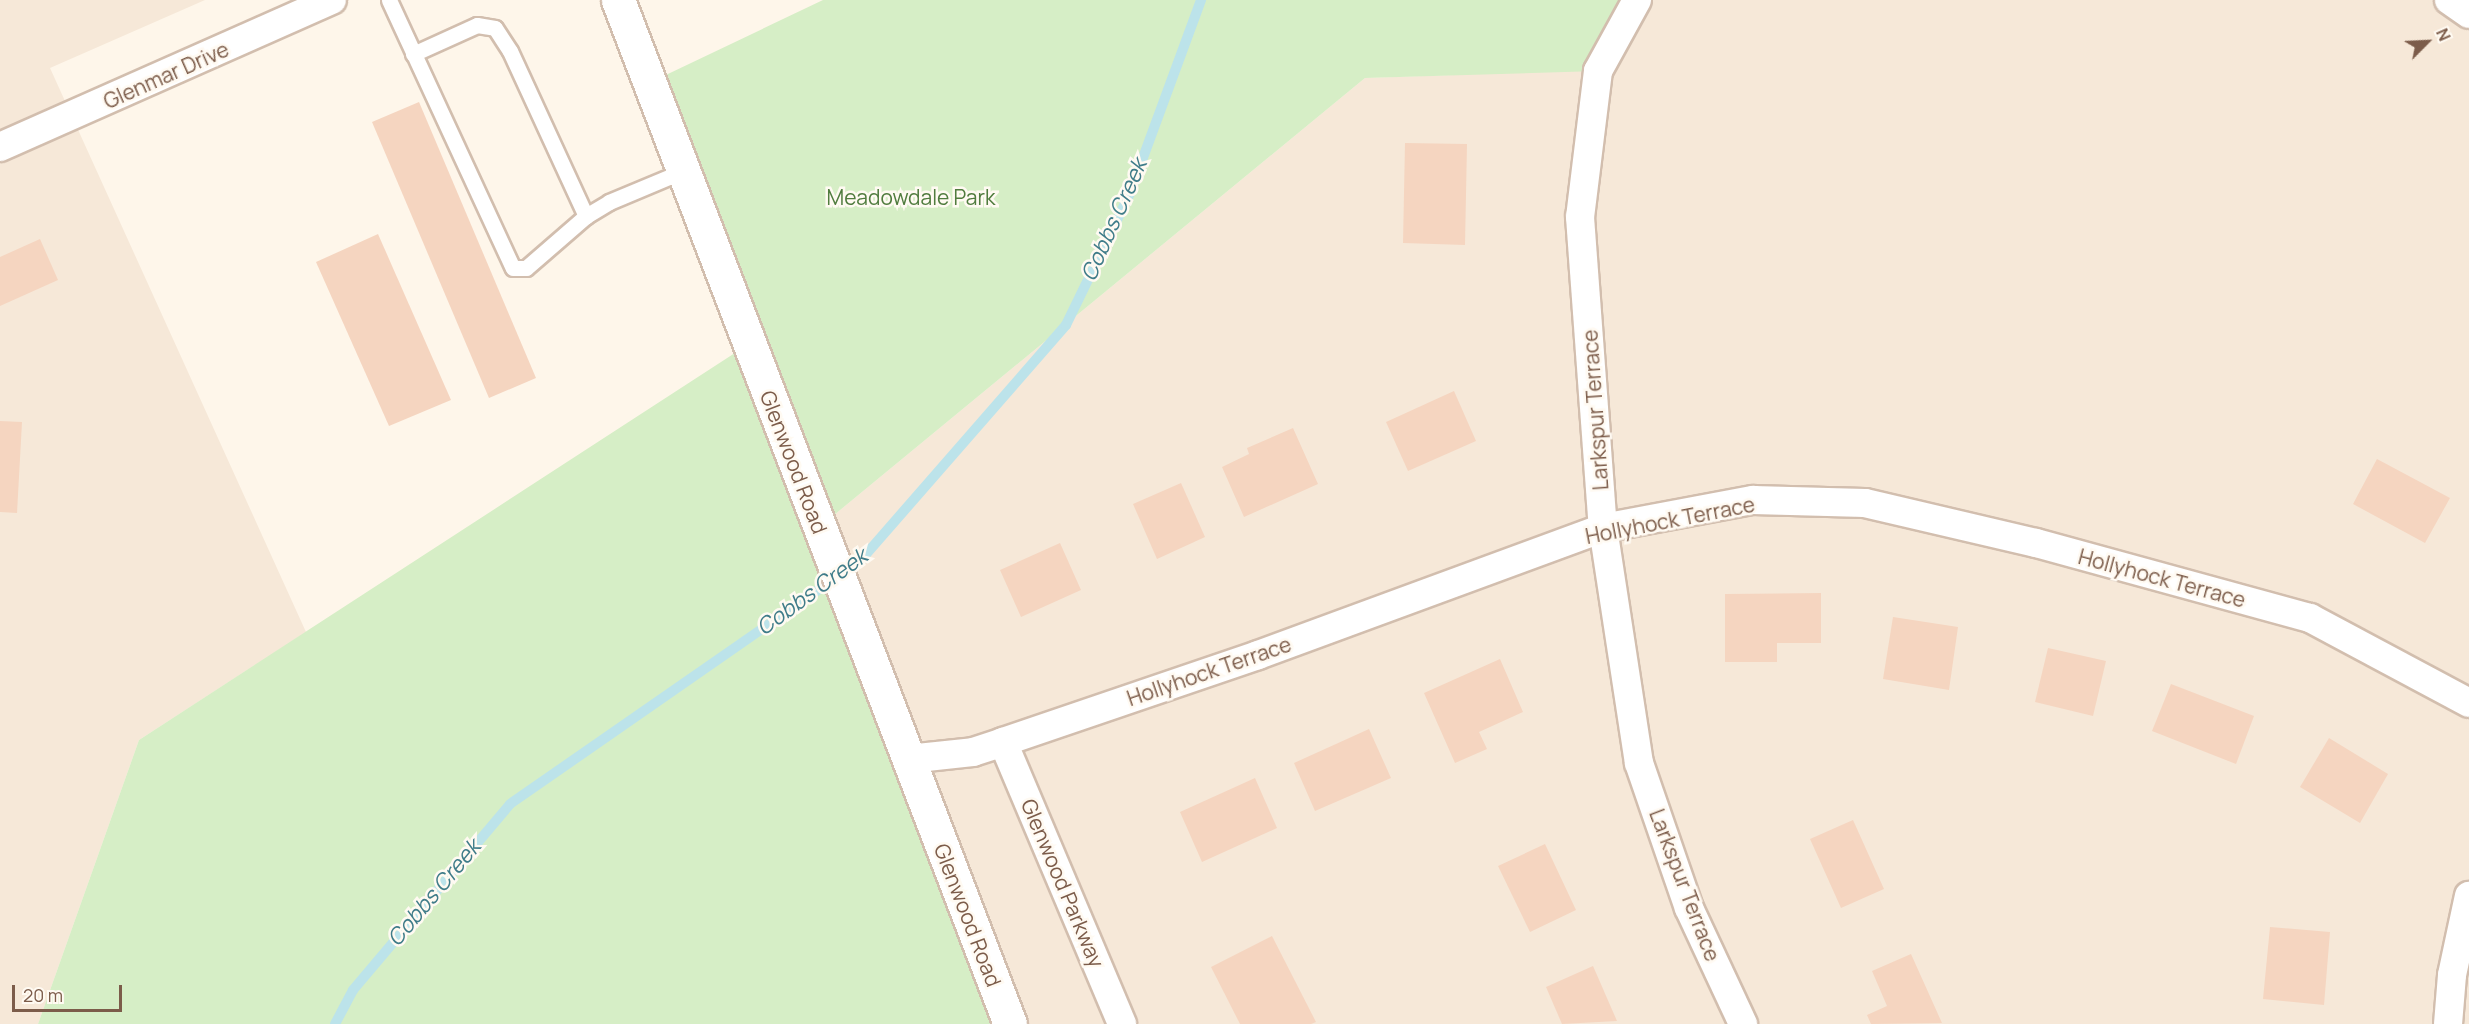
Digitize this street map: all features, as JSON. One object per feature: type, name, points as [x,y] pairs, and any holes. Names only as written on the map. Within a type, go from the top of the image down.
[{"type":"main road","name":"Glenwood Road","points":[[618,0],[1010,1024]]},
{"type":"street","name":"Glenmar Drive","points":[[0,147],[332,0]]},
{"type":"street","name":"Larkspur Terrace","points":[[1637,0],[1598,71],[1580,217],[1604,528],[1640,762],[1689,908],[1743,1024]]},
{"type":"street","points":[[2449,0],[2469,14]]},
{"type":"street","name":"Hollyhock Terrace","points":[[908,759],[973,752],[1258,655],[1604,528],[1753,500],[1864,504],[2036,543],[2310,618],[2469,703]]},
{"type":"street","name":"Glenwood Parkway","points":[[1003,742],[1122,1024]]},
{"type":"street","points":[[2448,1024],[2452,975],[2469,896]]},
{"type":"lane","points":[[389,0],[513,268],[526,268],[586,216],[609,202],[683,171]]},
{"type":"lane","points":[[413,54],[477,25],[495,28],[510,51],[586,216]]},
{"type":"shaded area","points":[[0,0],[205,0],[50,68],[306,632],[139,740],[38,1024],[0,1024]]},
{"type":"shaded area","points":[[1637,0],[2469,0],[2469,1024],[1020,1024],[828,520],[1365,78],[1455,75]]},
{"type":"green space","name":"Meadowdale Park","points":[[823,0],[1637,0],[1598,71],[1365,78],[828,520],[1020,1024],[38,1024],[139,740],[758,338],[649,83]]},
{"type":"building","points":[[419,102],[536,378],[489,398],[372,122]]},
{"type":"building","points":[[1405,143],[1467,144],[1465,245],[1403,243]]},
{"type":"building","points":[[378,234],[451,400],[389,426],[316,262]]},
{"type":"building","points":[[40,239],[58,280],[0,306],[0,257]]},
{"type":"building","points":[[1454,391],[1476,441],[1408,471],[1386,422]]},
{"type":"building","points":[[0,421],[22,422],[17,513],[0,512]]},
{"type":"building","points":[[1293,428],[1318,484],[1244,517],[1222,467],[1249,454],[1247,448]]},
{"type":"building","points":[[2377,459],[2450,498],[2425,543],[2353,504]]},
{"type":"building","points":[[1181,483],[1205,537],[1157,559],[1133,504]]},
{"type":"building","points":[[1060,543],[1081,590],[1021,617],[1000,570]]},
{"type":"building","points":[[1821,593],[1821,643],[1777,643],[1777,662],[1725,662],[1725,594]]},
{"type":"building","points":[[1893,617],[1958,627],[1949,690],[1883,679]]},
{"type":"building","points":[[2048,648],[2106,661],[2093,716],[2035,702]]},
{"type":"building","points":[[1500,659],[1523,712],[1479,732],[1487,749],[1455,763],[1424,693]]},
{"type":"building","points":[[2171,684],[2254,716],[2236,764],[2152,731]]},
{"type":"building","points":[[1369,729],[1391,778],[1315,811],[1294,763]]},
{"type":"building","points":[[2329,738],[2388,774],[2360,823],[2300,787]]},
{"type":"building","points":[[1255,778],[1277,828],[1202,862],[1180,812]]},
{"type":"building","points":[[1853,820],[1884,889],[1841,908],[1810,839]]},
{"type":"building","points":[[1545,844],[1576,910],[1530,932],[1498,866]]},
{"type":"building","points":[[2270,927],[2330,932],[2324,1005],[2263,999]]},
{"type":"building","points":[[1272,936],[1316,1022],[1311,1024],[1240,1024],[1211,967]]},
{"type":"building","points":[[1911,954],[1942,1023],[1871,1024],[1867,1015],[1887,1006],[1872,971]]},
{"type":"building","points":[[1593,966],[1617,1021],[1562,1024],[1546,987]]},
{"type":"waterway","name":"Cobbs Creek","points":[[335,1024],[353,990],[510,804],[861,560],[1066,325],[1130,193],[1201,0]]}]
